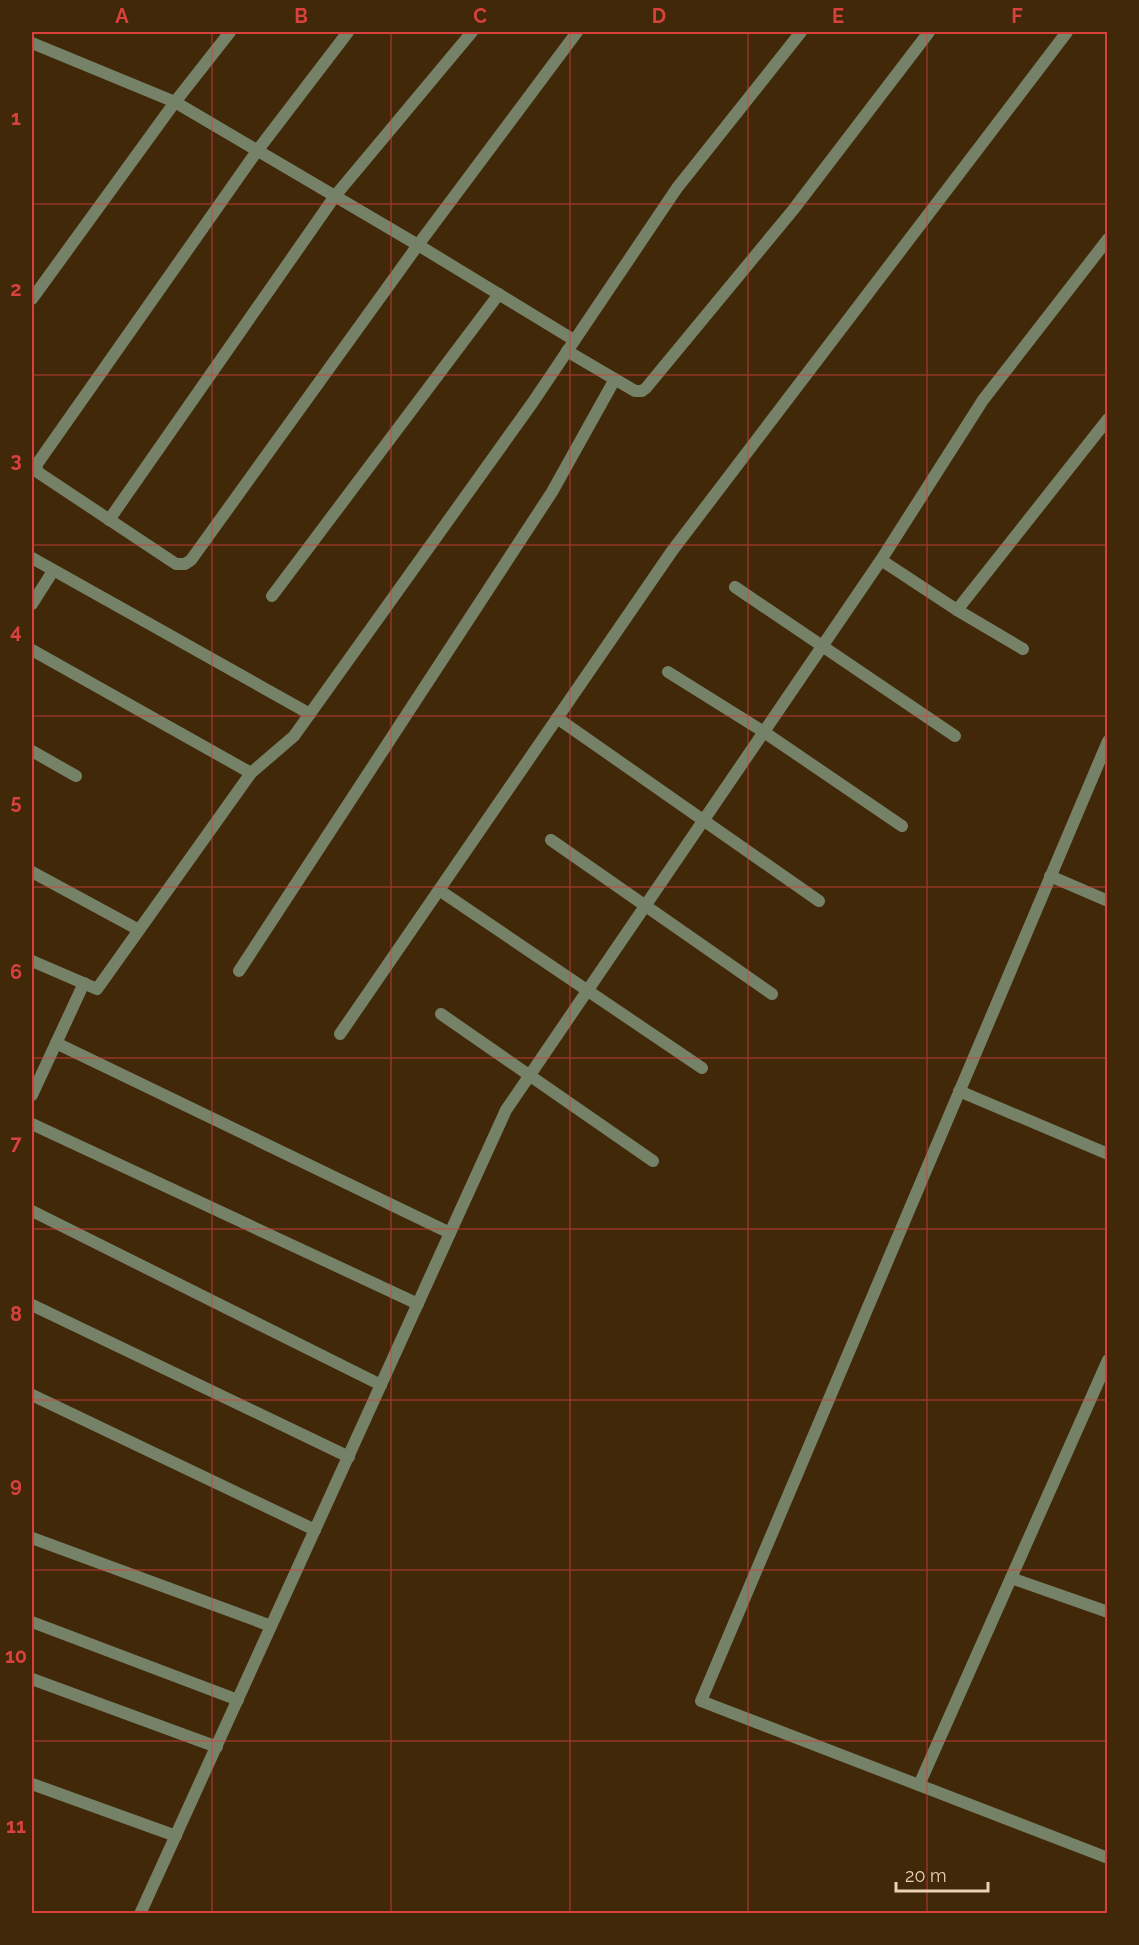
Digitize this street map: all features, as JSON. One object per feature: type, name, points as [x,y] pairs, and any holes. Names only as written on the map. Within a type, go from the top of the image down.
[{"type":"street","points":[[32,299],[175,102],[230,32]]},
{"type":"street","points":[[348,32],[257,151],[36,467],[39,473],[176,564],[185,564],[191,560],[418,245],[577,32]]},
{"type":"street","points":[[109,520],[335,196],[472,32]]},
{"type":"street","points":[[32,961],[97,989],[251,774],[294,735],[310,714],[533,402],[677,188],[801,32]]},
{"type":"street","points":[[32,43],[175,102],[499,294],[615,379],[635,391],[642,391],[793,210],[929,32]]},
{"type":"street","points":[[340,1034],[672,551],[1067,32]]},
{"type":"street","points":[[140,1914],[506,1110],[881,560],[983,400],[1107,239]]},
{"type":"street","points":[[272,596],[499,294]]},
{"type":"street","points":[[239,971],[552,492],[615,379]]},
{"type":"street","points":[[957,610],[1106,424]]},
{"type":"street","points":[[32,558],[310,714]]},
{"type":"street","points":[[881,560],[957,610],[1023,649]]},
{"type":"street","points":[[32,604],[53,571]]},
{"type":"street","points":[[735,587],[955,736]]},
{"type":"street","points":[[32,650],[251,774]]},
{"type":"street","points":[[668,672],[764,732],[902,826]]},
{"type":"street","points":[[557,718],[819,901]]},
{"type":"street","points":[[1107,741],[701,1701],[1107,1858]]},
{"type":"street","points":[[32,751],[76,776]]},
{"type":"street","points":[[551,840],[772,994]]},
{"type":"street","points":[[32,872],[139,930]]},
{"type":"street","points":[[1050,876],[1107,901]]},
{"type":"street","points":[[439,890],[702,1068]]},
{"type":"street","points":[[32,1095],[84,983]]},
{"type":"street","points":[[441,1014],[653,1161]]},
{"type":"street","points":[[56,1043],[450,1233]]},
{"type":"street","points":[[959,1091],[1107,1154]]},
{"type":"street","points":[[32,1124],[418,1304]]},
{"type":"street","points":[[32,1211],[381,1385]]},
{"type":"street","points":[[32,1305],[349,1457]]},
{"type":"street","points":[[919,1785],[1011,1578],[1103,1383],[1107,1360]]},
{"type":"street","points":[[32,1395],[315,1530]]},
{"type":"street","points":[[32,1538],[271,1626]]},
{"type":"street","points":[[1011,1578],[1107,1612]]},
{"type":"street","points":[[32,1622],[238,1700]]},
{"type":"street","points":[[32,1679],[217,1748]]},
{"type":"street","points":[[32,1784],[176,1836]]}]
